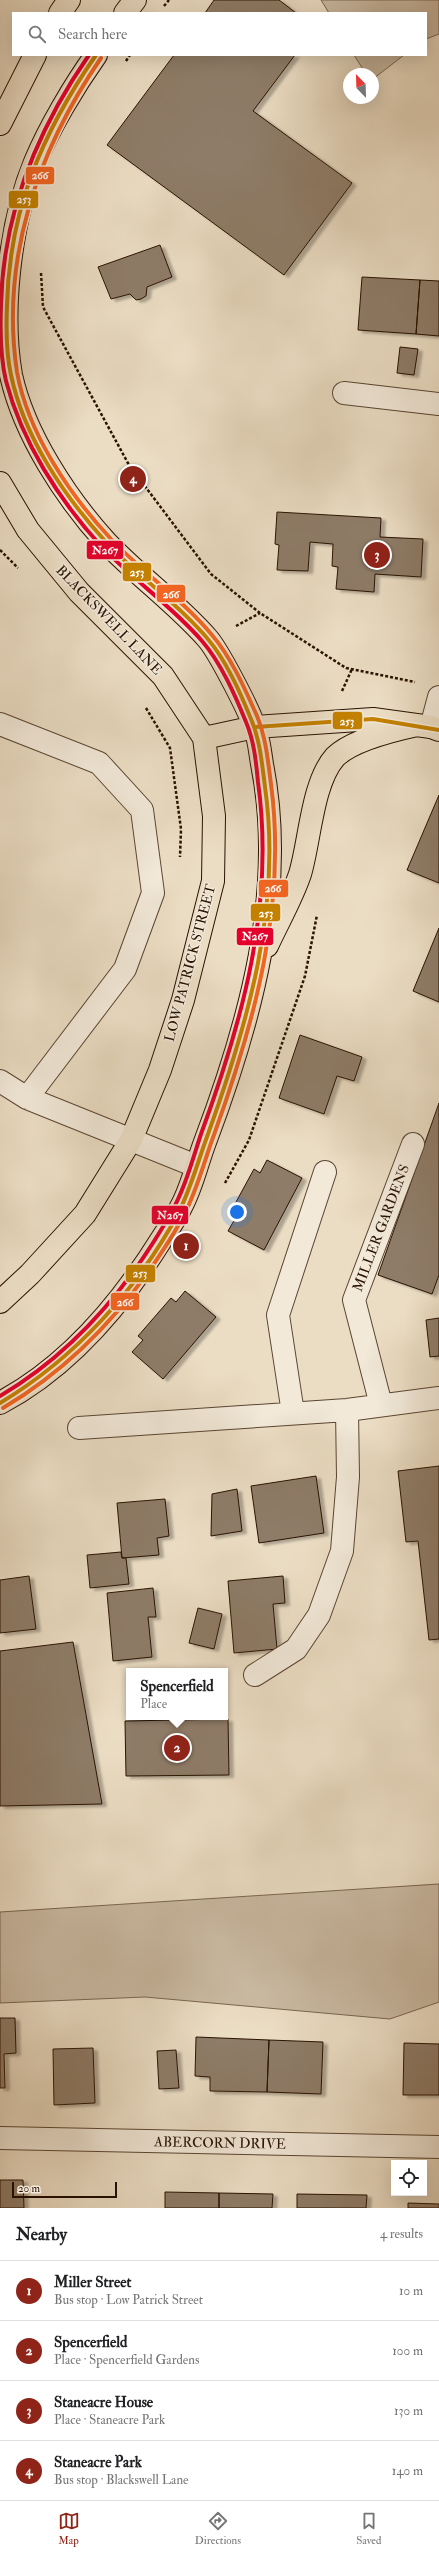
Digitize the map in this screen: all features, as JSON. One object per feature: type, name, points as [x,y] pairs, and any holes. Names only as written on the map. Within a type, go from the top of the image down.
[{"type":"main road","points":[[61,12],[68,0]]},
{"type":"main road","points":[[126,12],[134,0]]},
{"type":"main road","points":[[0,124],[34,56]]},
{"type":"main road","points":[[0,1403],[17,1394],[84,1340],[136,1280],[182,1206],[230,1076],[258,967],[271,862],[267,787],[255,727],[210,641],[106,542],[76,505],[48,464],[25,416],[12,377],[5,328],[8,275],[20,210],[35,162],[79,78],[95,56]]},
{"type":"main road","name":"BLACKSWELL LANE","points":[[0,483],[28,530],[79,592],[164,676],[204,738]]},
{"type":"main road","points":[[204,738],[255,727],[373,719],[429,727]]},
{"type":"main road","points":[[258,967],[300,874],[313,814],[327,770],[336,757],[353,746],[392,731],[429,727]]},
{"type":"main road","name":"LOW PATRICK STREET","points":[[0,1302],[30,1274],[85,1214],[131,1140],[160,1070],[183,1000],[212,881],[214,816],[204,738]]},
{"type":"street","points":[[344,393],[439,404]]},
{"type":"street","points":[[429,727],[439,697]]},
{"type":"street","points":[[0,724],[100,763],[142,810],[153,893],[125,970],[27,1098]]},
{"type":"street","points":[[0,1081],[27,1098],[196,1166]]},
{"type":"street","name":"MILLER GARDENS","points":[[381,1404],[354,1300],[412,1144]]},
{"type":"street","points":[[292,1413],[278,1315],[325,1172]]},
{"type":"street","points":[[79,1428],[346,1410],[381,1404],[439,1398]]},
{"type":"street","points":[[255,1675],[296,1649],[319,1615],[342,1551],[348,1477],[346,1410]]},
{"type":"street","name":"ABERCORN DRIVE","points":[[0,2138],[439,2147]]},
{"type":"path","points":[[121,67],[129,56]]},
{"type":"path","points":[[40,268],[43,307],[129,464],[211,574],[260,613],[346,668],[417,682]]},
{"type":"shaded area","points":[[321,0],[439,0],[439,34],[427,39],[427,12],[328,12]]},
{"type":"shaded area","points":[[355,56],[403,56],[379,74],[379,68],[362,68]]},
{"type":"shaded area","points":[[439,1884],[439,2002],[390,2019],[145,1997],[0,2003],[0,1912]]},
{"type":"building","points":[[214,0],[279,0],[295,12],[206,12]]},
{"type":"building","points":[[173,56],[294,56],[253,111],[352,183],[284,275],[107,145]]},
{"type":"building","points":[[160,245],[172,277],[147,287],[146,296],[141,299],[136,300],[130,294],[111,299],[98,267]]},
{"type":"building","points":[[362,277],[420,280],[416,334],[358,330]]},
{"type":"building","points":[[420,280],[439,281],[439,336],[416,334]]},
{"type":"building","points":[[400,347],[418,349],[414,375],[397,373]]},
{"type":"building","points":[[277,512],[381,518],[380,537],[423,539],[421,577],[375,574],[374,592],[336,589],[338,567],[332,566],[333,544],[310,542],[308,571],[277,570],[279,545],[275,544]]},
{"type":"building","points":[[439,795],[439,883],[407,870]]},
{"type":"building","points":[[439,928],[439,1002],[413,991]]},
{"type":"building","points":[[300,1035],[362,1057],[354,1081],[337,1076],[324,1114],[279,1098]]},
{"type":"building","points":[[439,1103],[439,1275],[432,1294],[378,1275]]},
{"type":"building","points":[[267,1160],[302,1178],[264,1250],[228,1231],[236,1217],[230,1213],[254,1169],[260,1173]]},
{"type":"building","points":[[185,1291],[216,1317],[163,1379],[132,1352],[143,1340],[138,1336],[171,1298],[176,1302]]},
{"type":"building","points":[[439,1318],[439,1356],[430,1357],[426,1320]]},
{"type":"building","points":[[439,1466],[439,1639],[429,1640],[418,1541],[406,1542],[398,1471]]},
{"type":"building","points":[[316,1476],[324,1533],[259,1543],[251,1486]]},
{"type":"building","points":[[237,1489],[242,1531],[211,1536],[212,1494]]},
{"type":"building","points":[[165,1499],[169,1536],[157,1538],[159,1555],[122,1558],[117,1503]]},
{"type":"building","points":[[121,1552],[122,1558],[126,1558],[129,1584],[90,1588],[87,1555]]},
{"type":"building","points":[[29,1576],[36,1629],[0,1633],[0,1580]]},
{"type":"building","points":[[283,1576],[285,1603],[273,1604],[277,1649],[234,1653],[228,1581]]},
{"type":"building","points":[[153,1588],[156,1617],[148,1617],[152,1657],[113,1661],[107,1593]]},
{"type":"building","points":[[198,1608],[222,1614],[214,1649],[189,1643]]},
{"type":"building","points":[[73,1642],[102,1804],[0,1806],[0,1651]]},
{"type":"building","points":[[228,1719],[229,1775],[126,1776],[125,1721]]},
{"type":"building","points":[[0,2018],[15,2018],[16,2053],[4,2054],[5,2088],[0,2088]]},
{"type":"building","points":[[196,2037],[269,2040],[267,2092],[210,2091],[210,2077],[195,2076]]},
{"type":"building","points":[[269,2040],[323,2042],[321,2094],[267,2092]]},
{"type":"building","points":[[404,2043],[439,2044],[439,2095],[403,2095]]},
{"type":"building","points":[[93,2048],[95,2103],[54,2105],[53,2049]]},
{"type":"building","points":[[176,2050],[179,2088],[159,2089],[157,2051]]},
{"type":"building","points":[[0,2180],[23,2180],[24,2208],[0,2208]]},
{"type":"building","points":[[165,2192],[219,2193],[219,2208],[165,2208]]},
{"type":"building","points":[[219,2193],[273,2194],[272,2208],[219,2208]]},
{"type":"building","points":[[297,2194],[367,2195],[366,2208],[297,2208]]},
{"type":"building","points":[[408,2203],[439,2204],[439,2208],[408,2208]]},
{"type":"transit line","name":"N267","points":[[0,1396],[27,1379],[52,1360],[97,1316],[137,1267],[176,1204],[188,1174],[216,1091],[242,1005],[252,961],[259,917],[262,872],[262,827],[254,751],[249,729],[227,680],[215,659],[202,641],[178,616],[101,546],[71,509],[57,490],[32,448],[13,404],[6,381],[1,343],[1,305],[3,271],[8,237],[16,205],[26,173],[39,143],[70,83],[88,56]]},
{"type":"transit line","name":"253","points":[[0,1403],[54,1365],[78,1344],[101,1320],[123,1296],[143,1270],[178,1214],[191,1184],[223,1092],[248,1007],[258,964],[265,920],[269,876],[269,832],[265,787],[257,735],[232,677],[220,656],[207,638],[183,613],[106,542],[75,505],[48,464],[25,421],[11,375],[7,350],[9,271],[14,237],[22,205],[32,174],[45,143],[77,84],[95,56]]},
{"type":"transit line","name":"266","points":[[3,1408],[31,1390],[57,1370],[104,1326],[146,1275],[182,1219],[196,1187],[230,1090],[255,1005],[271,918],[275,873],[275,829],[266,750],[263,733],[248,695],[225,653],[212,635],[188,610],[111,539],[80,502],[52,462],[30,418],[22,395],[17,372],[13,330],[14,288],[19,247],[29,207],[42,168],[59,130],[79,93],[101,58]]},
{"type":"transit line","name":"253","points":[[255,727],[373,719],[439,730]]},
{"type":"place","name":"Staneacre Park","points":[[133,479]]},
{"type":"place","name":"Staneacre House","points":[[377,555]]},
{"type":"place","name":"Miller Street","points":[[186,1246]]},
{"type":"place","name":"Spencerfield","points":[[177,1748]]}]
